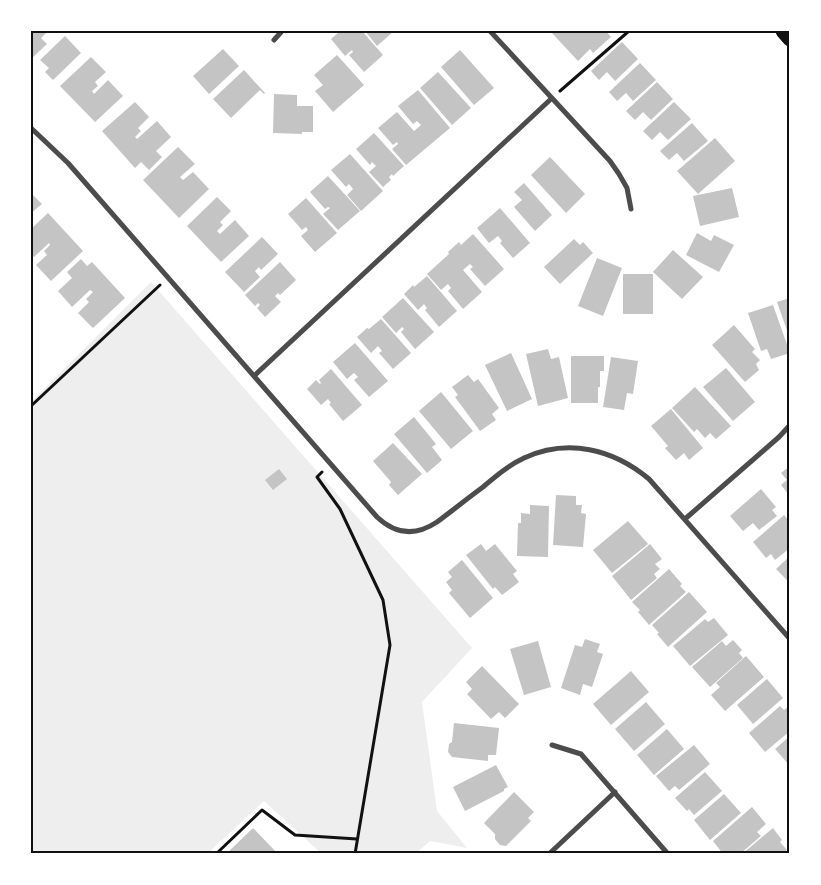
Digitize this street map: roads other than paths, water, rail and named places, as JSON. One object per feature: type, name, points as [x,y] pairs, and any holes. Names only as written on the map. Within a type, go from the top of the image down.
[{"type":"highway","points":[[783,31],[790,39]]},
{"type":"street","points":[[274,40],[282,31]]},
{"type":"street","points":[[490,31],[616,169],[627,188],[631,209]]},
{"type":"street","points":[[254,376],[552,98]]},
{"type":"street","points":[[31,128],[68,163],[382,522],[391,528],[402,531],[420,531],[431,526],[501,472],[524,458],[563,448],[592,450],[612,456],[631,465],[653,483],[790,639]]},
{"type":"street","points":[[685,519],[779,438],[790,425]]},
{"type":"street","points":[[552,745],[581,754],[668,854]]},
{"type":"street","points":[[549,854],[614,792]]}]
